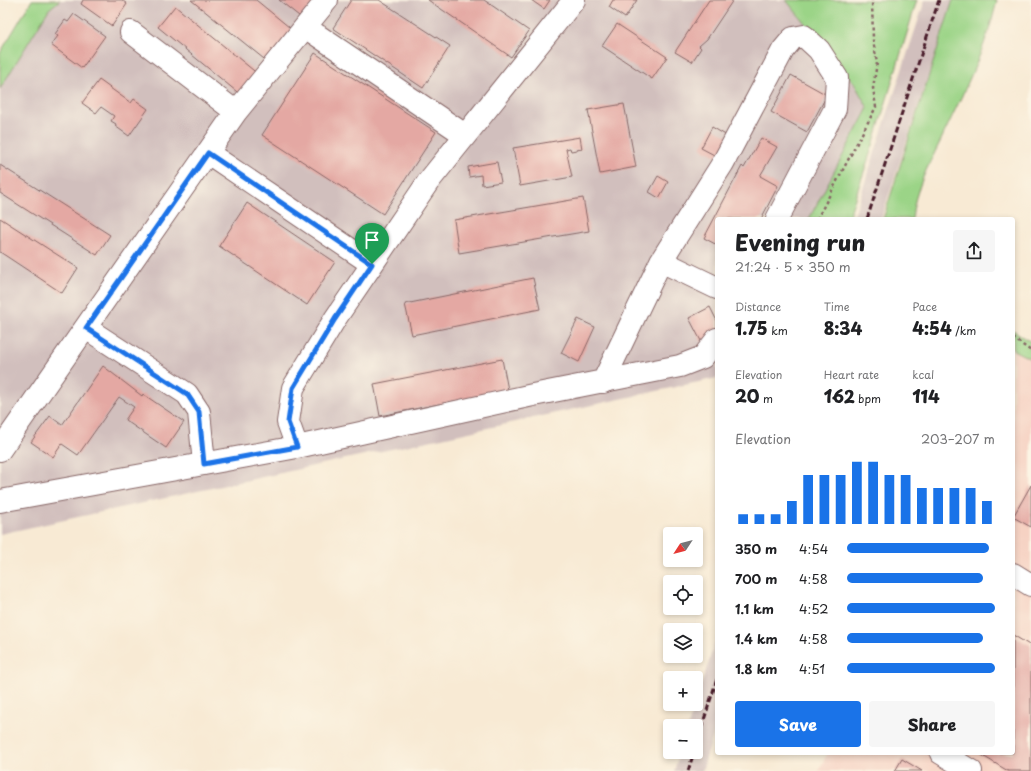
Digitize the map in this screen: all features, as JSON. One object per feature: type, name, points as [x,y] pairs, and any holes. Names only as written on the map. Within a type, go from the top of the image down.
[{"type":"lane","points":[[0,450],[236,112],[327,0]]},
{"type":"lane","points":[[297,447],[288,422],[293,388],[335,319],[428,182],[574,0]]},
{"type":"lane","points":[[305,27],[465,135]]},
{"type":"lane","points":[[131,32],[236,112]]},
{"type":"lane","points":[[603,382],[661,261],[723,163],[783,50],[793,38],[804,36],[819,50],[837,78],[835,109],[778,217]]},
{"type":"lane","points":[[208,153],[372,264]]},
{"type":"lane","points":[[661,261],[715,287]]},
{"type":"lane","points":[[86,328],[187,394],[199,412],[204,464]]},
{"type":"lane","points":[[0,501],[297,447],[680,366],[703,357],[715,342]]},
{"type":"lane","points":[[1015,575],[1031,585]]},
{"type":"lane","points":[[945,755],[971,771]]},
{"type":"path","points":[[818,217],[876,107],[872,88],[877,63],[872,0]]},
{"type":"path","points":[[1015,339],[1031,351]]},
{"type":"shaded area","points":[[60,0],[786,0],[854,83],[868,108],[810,217],[715,217],[715,378],[0,534],[0,89],[49,9]]},
{"type":"shaded area","points":[[925,0],[953,0],[882,217],[854,217]]},
{"type":"shaded area","points":[[1015,351],[1031,359],[1031,771],[818,771],[827,755],[1015,755]]},
{"type":"shaded area","points":[[715,642],[715,729],[702,771],[674,771],[678,759],[703,759],[703,719],[690,719],[693,711],[703,711],[703,679]]},
{"type":"green space","points":[[32,0],[60,0],[49,9],[0,89],[0,53]]},
{"type":"green space","points":[[786,0],[917,0],[873,145],[849,217],[810,217],[868,108],[854,83]]},
{"type":"green space","points":[[953,0],[997,0],[987,37],[973,72],[922,179],[913,209],[912,217],[884,217]]},
{"type":"green space","points":[[1015,331],[1031,342],[1031,359],[1015,351]]},
{"type":"building","points":[[83,0],[122,0],[127,4],[112,26],[81,4]]},
{"type":"building","points":[[191,0],[256,0],[295,32],[269,63]]},
{"type":"building","points":[[279,0],[320,0],[304,20]]},
{"type":"building","points":[[351,0],[379,0],[450,46],[423,88],[333,28]]},
{"type":"building","points":[[428,0],[484,0],[529,31],[511,57]]},
{"type":"building","points":[[531,0],[550,0],[544,9]]},
{"type":"building","points":[[613,0],[637,0],[625,18],[609,7]]},
{"type":"building","points":[[709,0],[733,0],[707,39],[699,46],[701,48],[692,62],[675,52]]},
{"type":"building","points":[[175,6],[259,75],[242,96],[158,27]]},
{"type":"building","points":[[74,14],[105,36],[82,68],[51,45],[58,36],[55,34],[65,20],[68,22]]},
{"type":"building","points":[[617,24],[667,57],[652,79],[602,46]]},
{"type":"building","points":[[315,53],[436,132],[383,214],[262,135]]},
{"type":"building","points":[[791,75],[827,95],[807,132],[771,112]]},
{"type":"building","points":[[99,80],[131,103],[134,99],[148,109],[129,136],[115,126],[116,124],[111,121],[114,116],[101,107],[96,113],[82,103]]},
{"type":"building","points":[[624,104],[636,167],[600,174],[588,110]]},
{"type":"building","points":[[712,127],[729,137],[718,157],[701,148]]},
{"type":"building","points":[[580,137],[582,149],[571,151],[570,148],[566,149],[572,177],[520,186],[513,148]]},
{"type":"building","points":[[761,138],[777,147],[760,176],[778,186],[762,217],[715,217],[742,166],[744,168]]},
{"type":"building","points":[[497,162],[501,182],[482,185],[481,175],[469,177],[468,167]]},
{"type":"building","points":[[0,165],[110,235],[97,255],[0,193]]},
{"type":"building","points":[[658,176],[668,182],[659,198],[649,192]]},
{"type":"building","points":[[583,198],[589,231],[459,253],[454,220]]},
{"type":"building","points":[[247,203],[335,262],[307,305],[219,246]]},
{"type":"building","points":[[715,217],[715,244],[704,238]]},
{"type":"building","points":[[0,218],[78,268],[62,293],[0,252]]},
{"type":"building","points":[[533,278],[540,309],[412,335],[405,304]]},
{"type":"building","points":[[710,307],[715,317],[715,334],[701,341],[689,318]]},
{"type":"building","points":[[578,319],[595,327],[579,362],[561,353]]},
{"type":"building","points":[[502,359],[508,390],[380,416],[374,384]]},
{"type":"building","points":[[103,366],[142,396],[143,394],[184,422],[166,448],[125,420],[134,407],[119,397],[78,455],[62,444],[53,457],[31,442],[50,416],[62,425]]},
{"type":"building","points":[[1031,485],[1031,527],[1015,518],[1015,513]]},
{"type":"building","points":[[1015,636],[1031,646],[1031,771],[1008,771],[981,755],[1015,755]]},
{"type":"building","points":[[902,759],[922,771],[895,771]]},
{"type":"railway","points":[[868,217],[939,0]]},
{"type":"railway","points":[[703,723],[715,685]]},
{"type":"railway","points":[[688,771],[692,759]]},
{"type":"route","points":[[208,153],[372,264],[335,319],[293,388],[288,422],[297,447],[204,464],[199,412],[187,394],[86,328],[208,153]]}]
